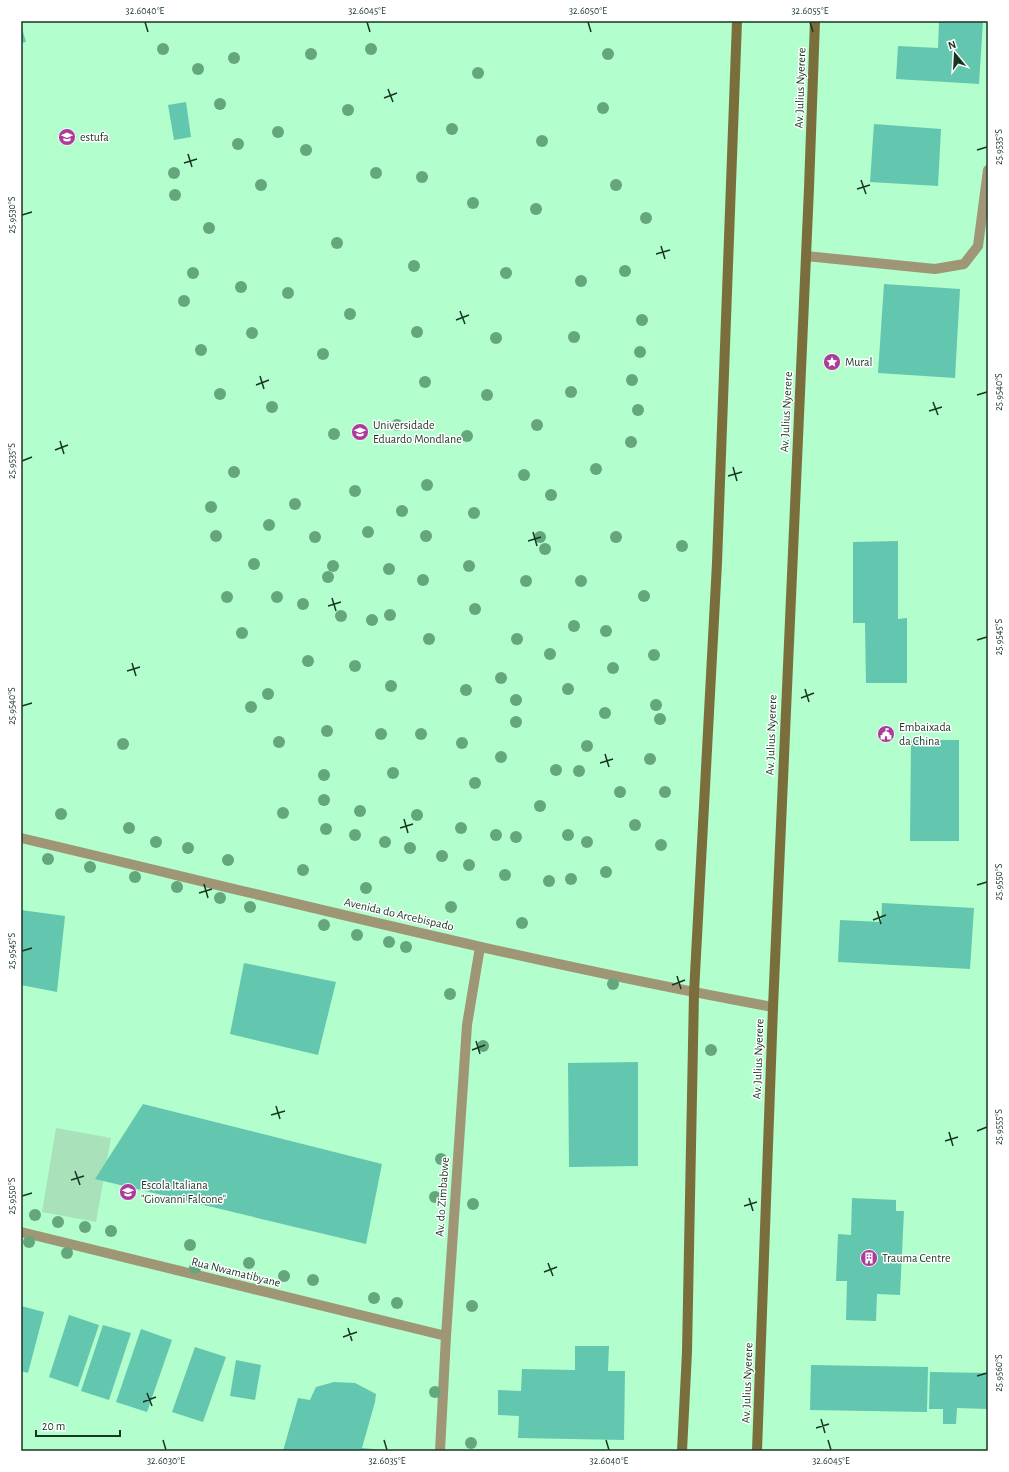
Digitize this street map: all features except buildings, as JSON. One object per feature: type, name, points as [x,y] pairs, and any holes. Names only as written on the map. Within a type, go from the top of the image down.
[{"type":"main road","points":[[682,1451],[687,1352],[694,993],[717,563],[737,21]]},
{"type":"main road","name":"Av. Julius Nyerere","points":[[758,1451],[773,1007],[806,256],[814,21]]},
{"type":"street","points":[[806,256],[935,269],[964,264],[978,246],[988,170]]},
{"type":"street","name":"Avenida do Arcebispado","points":[[21,838],[480,947],[694,993],[773,1007]]},
{"type":"street","name":"Av. do Zimbabwe","points":[[440,1451],[466,1025],[480,947]]},
{"type":"street","name":"Rua Nwamatibyane","points":[[21,1232],[446,1336]]},
{"type":"green space","points":[[56,1128],[111,1138],[96,1222],[42,1212]]},
{"type":"place","name":"estufa","points":[[67,137]]},
{"type":"place","name":"Mural","points":[[832,362]]},
{"type":"place","name":"Universidade Eduardo Mondlane","points":[[360,432]]},
{"type":"place","name":"Embaixada da China","points":[[886,734]]},
{"type":"place","name":"Escola Italiana \"Giovanni Falcone\"","points":[[128,1192]]},
{"type":"place","name":"Trauma Centre","points":[[869,1258]]}]
